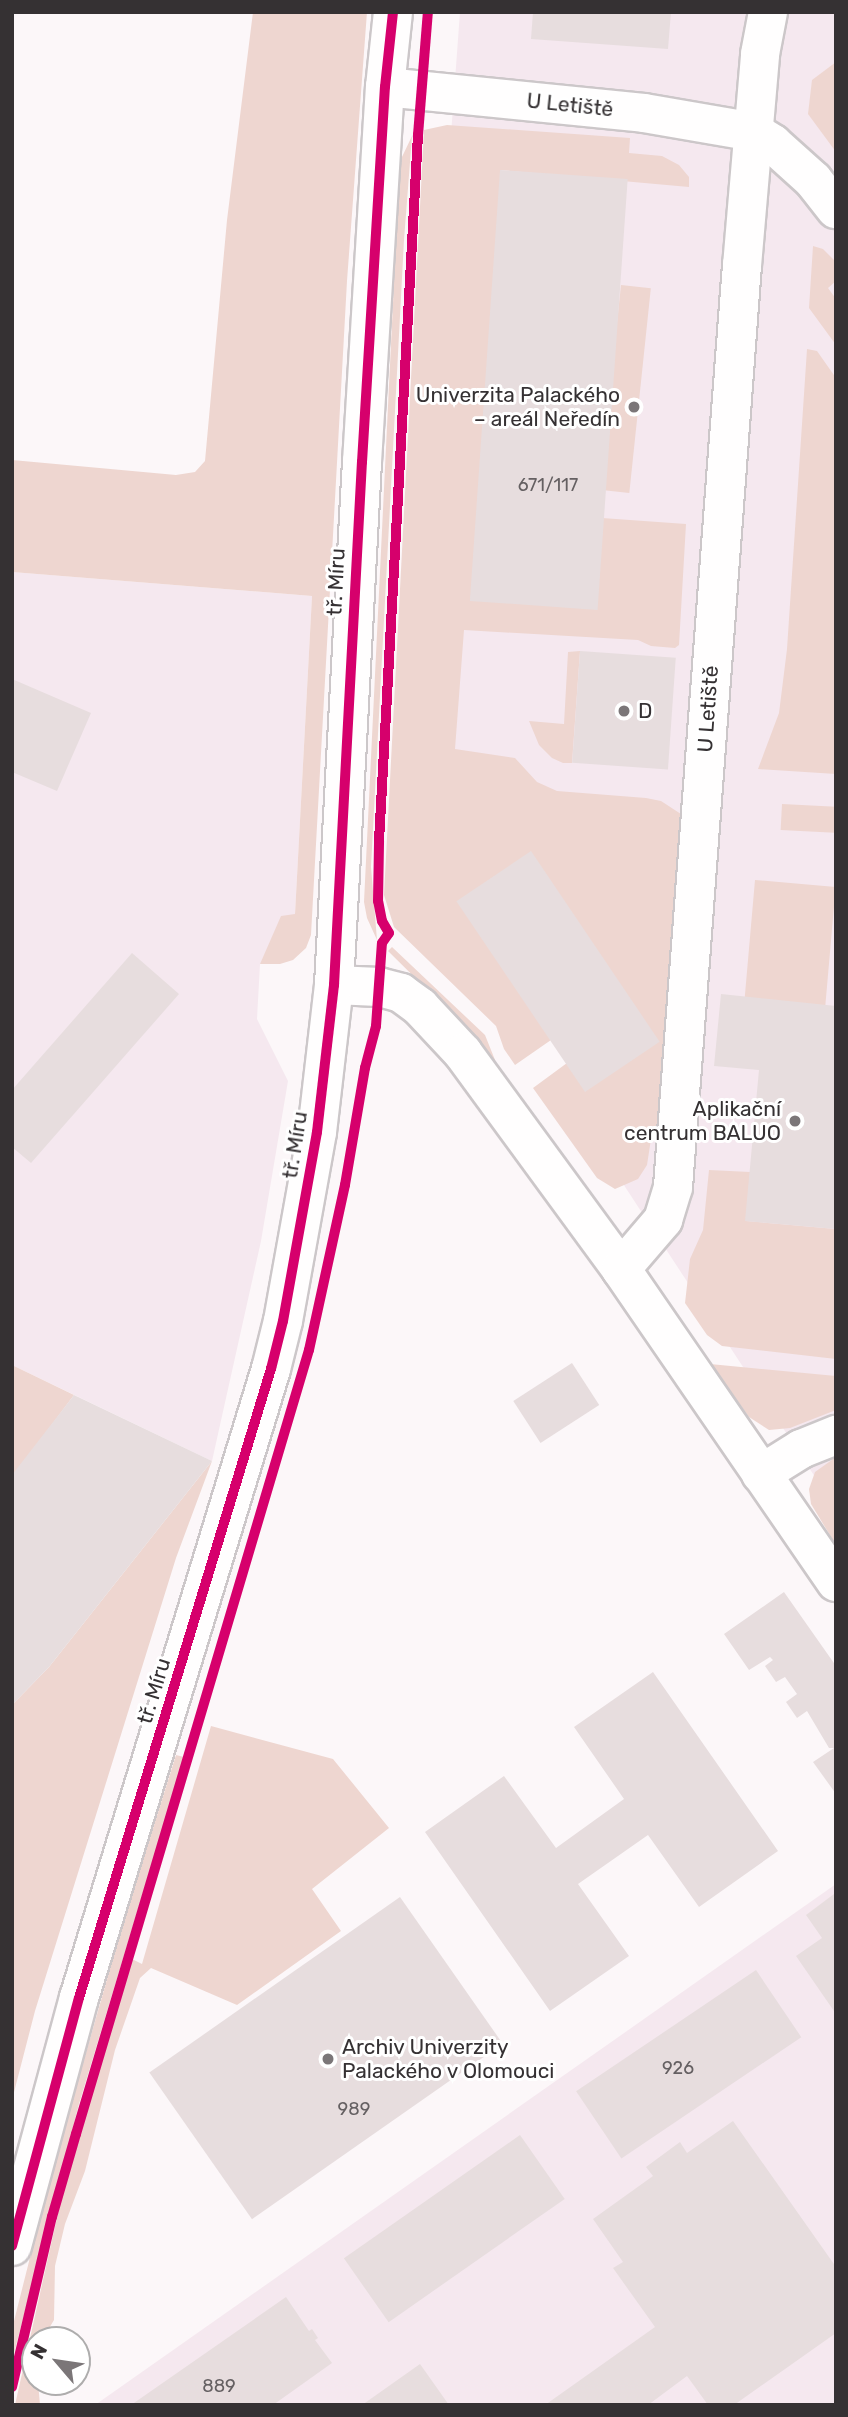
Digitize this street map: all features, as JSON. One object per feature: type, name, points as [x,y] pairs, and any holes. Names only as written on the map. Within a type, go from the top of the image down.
[{"type":"street","name":"tř. Míru","points":[[12,2246],[79,1998],[239,1479],[284,1321],[317,1132],[334,985],[385,87],[393,12]]},
{"type":"street","name":"U Letiště","points":[[621,1269],[663,1220],[673,1187],[760,54],[768,12]]},
{"type":"street","name":"U Letiště","points":[[385,87],[644,113],[754,132],[773,144],[813,180],[836,209]]},
{"type":"street","points":[[334,985],[379,987],[401,993],[421,1007],[469,1060],[621,1269],[836,1582]]},
{"type":"street","points":[[761,1474],[802,1448],[836,1434]]},
{"type":"shaded area","points":[[253,12],[367,12],[347,281],[311,935],[306,948],[293,960],[280,964],[260,964],[281,916],[295,914],[312,596],[12,572],[12,460],[176,475],[195,472],[205,461],[227,220]]},
{"type":"shaded area","name":"Univerzita Palackého – areál Neředín","points":[[460,12],[836,12],[836,1509],[597,1144],[587,1092],[402,801]]},
{"type":"shaded area","points":[[836,62],[836,152],[808,114],[812,80]]},
{"type":"shaded area","points":[[447,125],[630,138],[629,153],[662,156],[679,165],[689,177],[689,187],[501,170],[595,610],[602,518],[686,524],[679,645],[675,648],[651,646],[638,640],[464,630],[455,749],[515,758],[537,782],[557,791],[646,798],[661,801],[684,816],[663,1138],[651,1139],[647,1165],[638,1179],[615,1189],[597,1178],[533,1088],[567,1063],[551,1040],[515,1065],[504,1049],[496,1026],[394,927],[384,895],[424,130]]},
{"type":"shaded area","points":[[412,136],[404,240],[371,867],[377,940],[367,918],[364,902],[399,179],[401,159]]},
{"type":"shaded area","points":[[813,246],[823,249],[836,262],[836,281],[828,288],[836,299],[836,345],[809,308]]},
{"type":"shaded area","points":[[621,285],[651,288],[629,493],[599,490]]},
{"type":"shaded area","points":[[807,349],[817,351],[836,378],[836,774],[758,769],[779,713],[787,649]]},
{"type":"shaded area","points":[[12,572],[312,596],[295,914],[260,964],[257,1019],[288,1081],[261,1241],[212,1461],[12,1365]]},
{"type":"shaded area","points":[[580,651],[572,763],[563,763],[552,758],[539,745],[529,721],[564,724],[568,652]]},
{"type":"shaded area","points":[[782,804],[836,807],[835,833],[781,830]]},
{"type":"shaded area","points":[[755,880],[836,887],[825,1006],[745,999]]},
{"type":"shaded area","points":[[392,947],[485,1035],[497,1065],[476,1038],[388,951]]},
{"type":"shaded area","points":[[709,1170],[750,1172],[746,1221],[836,1229],[836,1359],[722,1346],[707,1335],[685,1303],[690,1259],[703,1230]]},
{"type":"shaded area","points":[[710,1364],[836,1376],[836,1410],[790,1428],[769,1430],[749,1417]]},
{"type":"shaded area","points":[[12,1365],[74,1395],[14,1475],[12,1475]]},
{"type":"shaded area","points":[[836,1457],[836,1545],[811,1504],[809,1489],[815,1472]]},
{"type":"shaded area","points":[[212,1461],[176,1558],[35,2011],[12,2100],[12,1705],[49,1667]]},
{"type":"shaded area","points":[[211,1726],[333,1759],[389,1828],[312,1889],[341,1931],[237,2005],[151,1968],[140,1978],[115,2050],[85,2171],[65,2224],[55,2266],[54,2320],[50,2326],[33,2326],[63,2191],[132,1959],[142,1964]]},
{"type":"shaded area","points":[[176,1755],[184,1757],[79,2104],[12,2361],[12,2329],[47,2190],[121,1930]]},
{"type":"shaded area","points":[[836,1884],[836,2405],[95,2405]]},
{"type":"shaded area","points":[[21,2378],[21,2396],[39,2396],[40,2405],[15,2405]]},
{"type":"building","points":[[533,12],[671,12],[668,49],[531,39]]},
{"type":"building","points":[[500,170],[628,179],[598,610],[470,601]]},
{"type":"building","name":"D","points":[[580,651],[676,658],[668,769],[572,763]]},
{"type":"building","points":[[12,679],[91,713],[57,791],[12,772]]},
{"type":"building","points":[[531,851],[660,1042],[585,1092],[456,901]]},
{"type":"building","points":[[132,953],[179,994],[31,1163],[12,1147],[12,1090]]},
{"type":"building","name":"Aplikační centrum BALUO","points":[[721,994],[836,1006],[836,1229],[745,1221],[759,1070],[714,1066]]},
{"type":"building","points":[[572,1363],[599,1405],[541,1443],[513,1401]]},
{"type":"building","points":[[74,1395],[212,1461],[49,1667],[12,1705],[12,1475]]},
{"type":"building","points":[[784,1592],[836,1666],[836,1794],[813,1762],[834,1748],[829,1748],[807,1711],[797,1718],[786,1702],[797,1694],[785,1677],[776,1682],[765,1666],[773,1660],[770,1657],[749,1670],[724,1634]]},
{"type":"building","points":[[653,1672],[778,1851],[699,1907],[648,1835],[578,1884],[629,1956],[550,2011],[425,1832],[504,1776],[556,1848],[624,1799],[574,1727]]},
{"type":"building","points":[[834,1894],[836,2014],[796,1956],[822,1938],[806,1915]]},
{"type":"building","name":"Archiv Univerzity Palackého v Olomouci","points":[[400,1897],[503,2044],[252,2219],[149,2073]]},
{"type":"building","points":[[756,1970],[801,2037],[621,2158],[576,2091]]},
{"type":"building","points":[[733,2121],[836,2267],[836,2333],[734,2405],[708,2405],[687,2376],[648,2405],[545,2405],[655,2327],[613,2268],[623,2262],[593,2219],[653,2176],[646,2167],[680,2142],[687,2153]]},
{"type":"building","points":[[520,2135],[565,2199],[389,2322],[344,2258]]},
{"type":"building","points":[[286,2297],[309,2331],[312,2329],[318,2338],[315,2340],[332,2363],[273,2405],[131,2405]]},
{"type":"building","points":[[420,2364],[449,2405],[362,2405]]},
{"type":"cycle path","points":[[12,2246],[79,1998],[271,1369],[283,1321],[317,1132],[334,985],[362,462],[385,87],[393,12]]},
{"type":"cycle path","points":[[12,2387],[52,2217],[309,1350],[345,1185],[365,1068],[376,1026],[382,943],[389,933],[382,921],[378,901],[379,841],[418,135],[428,12]]},
{"type":"place","name":"Univerzita Palackého – areál Neředín","points":[[634,407]]},
{"type":"place","name":"D","points":[[624,711]]},
{"type":"place","name":"Aplikační centrum BALUO","points":[[795,1121]]},
{"type":"place","name":"Archiv Univerzity Palackého v Olomouci","points":[[328,2059]]}]
